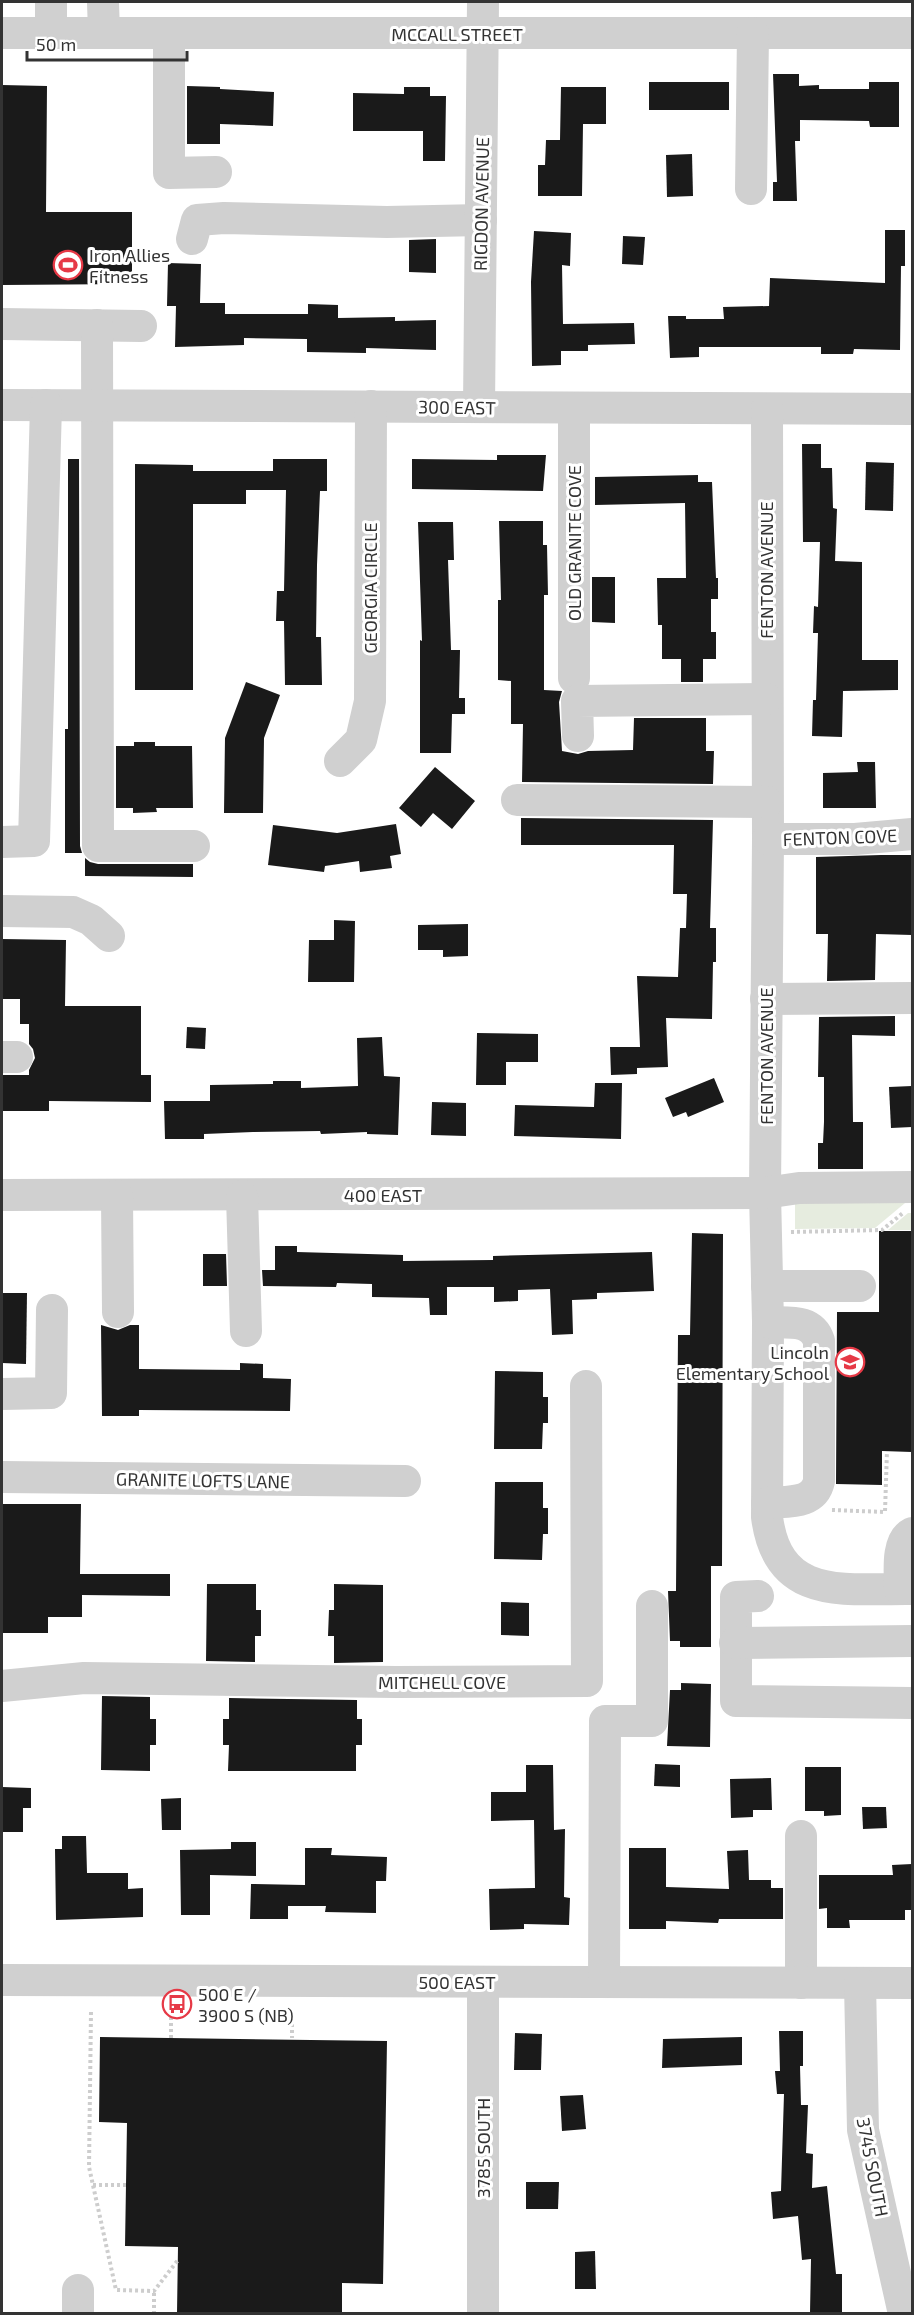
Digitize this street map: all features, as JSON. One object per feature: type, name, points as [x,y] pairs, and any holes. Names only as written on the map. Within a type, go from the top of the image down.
[{"type":"street","points":[[51,2],[51,33]]},
{"type":"street","points":[[103,2],[104,33]]},
{"type":"street","name":"RIGDON AVENUE","points":[[479,407],[483,2]]},
{"type":"street","name":"MCCALL STREET","points":[[2,33],[912,33]]},
{"type":"street","points":[[170,33],[170,173],[216,172]]},
{"type":"street","points":[[751,189],[753,33]]},
{"type":"street","points":[[192,239],[197,220],[224,218],[387,222],[481,220]]},
{"type":"street","points":[[2,324],[141,326]]},
{"type":"street","points":[[97,325],[98,846],[194,846]]},
{"type":"street","name":"300 EAST","points":[[2,405],[912,409]]},
{"type":"street","points":[[2,842],[34,841],[46,405]]},
{"type":"street","name":"GEORGIA CIRCLE","points":[[340,761],[361,740],[369,701],[370,406]]},
{"type":"street","name":"OLD GRANITE COVE","points":[[574,408],[574,678]]},
{"type":"street","name":"FENTON AVENUE","points":[[767,409],[768,839],[765,1193],[768,1322],[767,1503],[770,1537],[778,1555],[794,1574],[820,1587],[906,1589]]},
{"type":"street","points":[[578,736],[577,701],[766,699]]},
{"type":"street","points":[[517,800],[767,802]]},
{"type":"street","name":"FENTON COVE","points":[[768,839],[855,839],[912,834]]},
{"type":"street","points":[[2,911],[73,912],[91,920],[109,936]]},
{"type":"street","points":[[766,999],[912,998]]},
{"type":"street","name":"400 EAST","points":[[2,1195],[765,1193],[799,1188],[910,1198]]},
{"type":"street","points":[[117,1196],[118,1312]]},
{"type":"street","points":[[242,1196],[246,1331]]},
{"type":"street","points":[[767,1286],[860,1286]]},
{"type":"street","points":[[2,1394],[51,1393],[52,1310]]},
{"type":"street","points":[[767,1503],[804,1500],[813,1496],[819,1481],[819,1341],[812,1327],[805,1324],[768,1322]]},
{"type":"street","name":"MITCHELL COVE","points":[[2,1686],[84,1678],[396,1682],[587,1681],[586,1386]]},
{"type":"street","name":"GRANITE LOFTS LANE","points":[[2,1477],[405,1481]]},
{"type":"street","points":[[906,1589],[902,1547],[908,1535],[912,1533]]},
{"type":"street","points":[[758,1596],[736,1597],[736,1701],[912,1703]]},
{"type":"street","points":[[604,1982],[605,1721],[652,1721],[652,1606]]},
{"type":"street","points":[[735,1643],[912,1641]]},
{"type":"street","points":[[801,1836],[801,1983]]},
{"type":"street","name":"500 EAST","points":[[2,1980],[912,1983]]},
{"type":"street","name":"3785 SOUTH","points":[[483,1982],[483,2313]]},
{"type":"street","name":"3745 SOUTH","points":[[860,1983],[863,2130],[904,2313]]},
{"type":"path","points":[[790,1232],[882,1230],[910,1198]]},
{"type":"path","points":[[831,1510],[885,1512],[887,1451]]},
{"type":"path","points":[[91,2012],[89,2167],[116,2290],[154,2291]]},
{"type":"path","points":[[171,2012],[171,2038]]},
{"type":"path","points":[[292,2012],[292,2038]]},
{"type":"path","points":[[93,2185],[126,2185]]},
{"type":"path","points":[[154,2313],[154,2291],[178,2260]]},
{"type":"shaded area","points":[[795,1197],[905,1203],[875,1228],[795,1229]]},
{"type":"shaded area","points":[[908,1213],[912,1213],[912,1230],[888,1230]]},
{"type":"building","points":[[773,74],[799,74],[799,86],[819,85],[819,89],[869,89],[869,82],[899,82],[899,127],[870,127],[869,121],[800,120],[800,141],[795,141],[797,201],[773,201],[773,182],[777,182]]},
{"type":"building","points":[[649,82],[729,82],[729,110],[649,110]]},
{"type":"building","points":[[2,85],[47,86],[46,212],[132,212],[132,284],[2,285]]},
{"type":"building","points":[[187,86],[274,92],[273,126],[220,124],[220,144],[187,144]]},
{"type":"building","points":[[404,87],[430,87],[430,96],[446,96],[445,161],[423,161],[423,131],[353,131],[353,93],[404,94]]},
{"type":"building","points":[[561,87],[606,87],[606,124],[583,124],[582,196],[538,196],[538,165],[545,165],[546,140],[560,140]]},
{"type":"building","points":[[692,154],[693,196],[667,197],[666,155]]},
{"type":"building","points":[[885,230],[905,230],[905,266],[901,266],[900,350],[854,349],[853,354],[821,354],[821,347],[699,347],[699,357],[670,358],[668,316],[686,316],[686,319],[724,319],[723,307],[769,306],[770,278],[885,283]]},
{"type":"building","points":[[534,231],[571,233],[570,266],[562,265],[563,324],[634,323],[635,344],[588,345],[588,351],[561,351],[561,365],[532,366],[531,282]]},
{"type":"building","points":[[623,236],[645,237],[643,265],[622,264]]},
{"type":"building","points":[[436,239],[436,273],[409,272],[409,240]]},
{"type":"building","points":[[168,263],[201,264],[200,303],[225,303],[225,314],[308,314],[308,304],[338,305],[338,318],[395,317],[395,321],[436,320],[436,350],[366,348],[366,353],[307,352],[307,339],[244,338],[244,345],[175,347],[176,306],[167,306]]},
{"type":"building","points":[[802,444],[821,444],[821,468],[832,468],[833,508],[837,509],[835,561],[862,562],[862,660],[898,660],[898,690],[843,691],[842,737],[812,736],[813,700],[816,700],[818,633],[813,633],[814,606],[818,607],[820,542],[803,542]]},
{"type":"building","points":[[497,455],[546,455],[543,491],[412,489],[412,459],[497,460]]},
{"type":"building","points":[[68,459],[79,459],[80,846],[82,853],[65,853],[65,729],[68,729]]},
{"type":"building","points":[[273,459],[327,459],[327,491],[320,491],[317,565],[316,637],[321,637],[322,685],[285,685],[284,621],[276,621],[277,591],[284,591],[286,490],[246,490],[246,504],[193,504],[193,690],[135,690],[135,464],[193,465],[193,471],[273,471]]},
{"type":"building","points":[[866,462],[894,463],[893,511],[865,510]]},
{"type":"building","points":[[698,475],[698,482],[712,482],[718,599],[711,599],[711,632],[716,632],[716,659],[703,659],[703,682],[681,682],[681,659],[662,659],[662,625],[658,625],[657,578],[686,578],[685,503],[595,505],[595,477]]},
{"type":"building","points":[[499,521],[543,521],[543,545],[547,545],[548,595],[544,595],[544,690],[562,691],[559,702],[562,751],[578,754],[588,751],[633,750],[634,718],[706,718],[706,751],[714,751],[713,784],[522,782],[523,724],[511,724],[511,681],[498,680],[498,600],[501,600]]},
{"type":"building","points":[[418,522],[453,522],[454,560],[448,560],[451,650],[460,650],[459,698],[465,698],[465,714],[452,714],[451,753],[420,753],[420,640],[422,641]]},
{"type":"building","points":[[592,577],[615,577],[615,623],[592,622]]},
{"type":"building","points":[[246,682],[280,695],[264,738],[263,813],[224,813],[225,738]]},
{"type":"building","points":[[134,742],[155,742],[155,746],[192,746],[193,808],[156,808],[157,812],[133,813],[133,808],[116,808],[116,746],[134,746]]},
{"type":"building","points":[[857,762],[875,762],[876,808],[823,808],[823,773],[858,772]]},
{"type":"building","points":[[435,767],[475,801],[452,829],[433,813],[421,827],[399,808]]},
{"type":"building","points":[[521,818],[713,820],[710,928],[716,928],[716,962],[713,962],[712,1019],[666,1018],[668,1067],[637,1068],[637,1074],[611,1075],[610,1047],[640,1047],[637,976],[678,977],[680,928],[686,928],[687,894],[673,894],[674,845],[521,845]]},
{"type":"building","points":[[396,824],[401,854],[390,856],[392,868],[360,872],[359,861],[325,866],[324,872],[268,865],[273,825],[337,833]]},
{"type":"building","points":[[912,855],[912,935],[876,934],[875,980],[827,981],[828,934],[816,934],[816,857]]},
{"type":"building","points":[[85,858],[98,864],[193,864],[193,877],[85,876]]},
{"type":"building","points":[[334,920],[355,921],[354,982],[308,982],[309,940],[334,940]]},
{"type":"building","points":[[468,924],[468,956],[443,957],[443,950],[418,950],[418,925]]},
{"type":"building","points":[[2,939],[66,940],[65,1006],[141,1006],[141,1075],[151,1075],[151,1102],[49,1101],[49,1111],[2,1111],[2,1075],[29,1075],[35,1058],[29,1044],[29,1024],[20,1024],[20,999],[2,999]]},
{"type":"building","points":[[895,1016],[895,1036],[852,1035],[853,1122],[863,1122],[863,1169],[818,1169],[818,1143],[823,1143],[824,1122],[824,1077],[818,1077],[819,1017]]},
{"type":"building","points":[[187,1027],[206,1028],[205,1049],[186,1048]]},
{"type":"building","points":[[477,1033],[538,1034],[538,1062],[506,1062],[506,1085],[476,1085]]},
{"type":"building","points":[[382,1037],[384,1076],[400,1077],[398,1135],[367,1134],[367,1132],[321,1134],[320,1131],[253,1132],[204,1134],[204,1139],[165,1139],[164,1101],[210,1101],[210,1085],[301,1081],[301,1088],[358,1086],[357,1038]]},
{"type":"building","points":[[714,1078],[724,1102],[688,1117],[686,1112],[673,1117],[665,1098]]},
{"type":"building","points":[[595,1083],[622,1083],[621,1139],[514,1136],[515,1105],[594,1107]]},
{"type":"building","points":[[912,1086],[912,1127],[891,1128],[889,1087]]},
{"type":"building","points":[[432,1102],[466,1103],[466,1136],[431,1135]]},
{"type":"building","points":[[879,1231],[912,1231],[912,1452],[882,1451],[882,1485],[836,1484],[837,1312],[879,1312]]},
{"type":"building","points":[[692,1233],[723,1234],[722,1566],[711,1566],[711,1647],[680,1647],[680,1641],[670,1641],[668,1591],[676,1591],[678,1335],[690,1335]]},
{"type":"building","points":[[275,1246],[297,1246],[297,1252],[403,1255],[403,1261],[493,1260],[493,1256],[652,1252],[654,1291],[597,1293],[597,1299],[572,1300],[573,1334],[552,1335],[550,1289],[518,1290],[518,1301],[494,1302],[494,1287],[447,1287],[447,1315],[430,1315],[429,1298],[372,1297],[372,1284],[337,1283],[336,1287],[263,1286],[262,1270],[275,1270]]},
{"type":"building","points":[[203,1254],[226,1254],[227,1286],[203,1286]]},
{"type":"building","points":[[2,1293],[27,1293],[26,1364],[2,1363]]},
{"type":"building","points":[[101,1325],[118,1330],[130,1325],[139,1325],[139,1369],[240,1370],[240,1363],[263,1364],[263,1378],[291,1379],[290,1411],[139,1410],[139,1416],[102,1416]]},
{"type":"building","points":[[495,1371],[543,1372],[543,1397],[548,1397],[548,1423],[543,1423],[542,1449],[494,1449]]},
{"type":"building","points":[[495,1482],[543,1482],[543,1508],[548,1508],[548,1534],[543,1534],[542,1560],[494,1559]]},
{"type":"building","points":[[2,1504],[81,1504],[80,1574],[170,1574],[170,1596],[82,1595],[82,1617],[48,1617],[48,1633],[2,1633]]},
{"type":"building","points":[[207,1584],[256,1584],[256,1610],[261,1610],[261,1636],[255,1636],[255,1662],[206,1661]]},
{"type":"building","points":[[334,1584],[383,1585],[383,1662],[334,1663],[334,1636],[328,1636],[329,1610],[334,1610]]},
{"type":"building","points":[[501,1602],[529,1603],[529,1636],[501,1635]]},
{"type":"building","points":[[681,1683],[711,1684],[710,1747],[667,1746],[670,1690],[681,1690]]},
{"type":"building","points":[[102,1696],[150,1697],[150,1719],[156,1719],[156,1745],[150,1745],[150,1771],[101,1770]]},
{"type":"building","points":[[229,1698],[357,1700],[357,1719],[362,1719],[362,1745],[356,1745],[356,1771],[228,1771],[229,1745],[223,1745],[223,1719],[229,1719]]},
{"type":"building","points":[[655,1764],[680,1765],[680,1787],[654,1786]]},
{"type":"building","points":[[526,1765],[553,1765],[554,1830],[565,1829],[564,1897],[570,1898],[569,1925],[524,1924],[524,1929],[490,1930],[489,1889],[535,1888],[534,1820],[491,1821],[491,1792],[526,1792]]},
{"type":"building","points":[[805,1767],[841,1767],[841,1815],[824,1816],[824,1811],[805,1811]]},
{"type":"building","points":[[771,1778],[772,1810],[753,1810],[753,1817],[731,1818],[730,1779]]},
{"type":"building","points":[[2,1787],[31,1788],[31,1808],[23,1808],[23,1832],[2,1832]]},
{"type":"building","points":[[181,1798],[181,1830],[162,1830],[161,1799]]},
{"type":"building","points":[[862,1807],[886,1807],[887,1828],[863,1829]]},
{"type":"building","points":[[62,1836],[86,1836],[87,1873],[128,1873],[128,1889],[143,1888],[143,1917],[56,1920],[55,1849],[62,1849]]},
{"type":"building","points":[[231,1842],[256,1842],[256,1876],[210,1875],[210,1915],[181,1915],[180,1850],[231,1849]]},
{"type":"building","points":[[305,1848],[332,1848],[331,1855],[387,1857],[386,1881],[376,1881],[376,1913],[325,1912],[326,1906],[288,1906],[288,1919],[250,1919],[251,1884],[305,1885]]},
{"type":"building","points":[[629,1848],[666,1848],[666,1887],[729,1889],[727,1851],[748,1850],[749,1880],[771,1880],[771,1888],[783,1888],[783,1919],[719,1919],[718,1923],[666,1921],[666,1929],[629,1929]]},
{"type":"building","points":[[912,1864],[912,1910],[905,1910],[905,1920],[849,1920],[850,1928],[827,1928],[827,1908],[819,1909],[819,1875],[893,1875],[892,1865]]},
{"type":"building","points":[[779,2031],[803,2031],[803,2066],[800,2066],[801,2105],[808,2105],[806,2153],[813,2154],[812,2188],[827,2186],[836,2274],[842,2274],[842,2313],[810,2313],[811,2259],[802,2260],[798,2216],[773,2219],[771,2192],[781,2191],[784,2094],[777,2094],[775,2071],[780,2071]]},
{"type":"building","points":[[515,2033],[542,2034],[541,2070],[514,2070]]},
{"type":"building","points":[[100,2037],[387,2041],[383,2284],[342,2283],[342,2313],[177,2313],[178,2247],[125,2246],[127,2123],[99,2122]]},
{"type":"building","points":[[742,2037],[742,2065],[662,2068],[663,2039]]},
{"type":"building","points":[[583,2095],[586,2129],[562,2131],[560,2096]]},
{"type":"building","points":[[526,2182],[559,2182],[558,2209],[526,2209]]},
{"type":"building","points":[[595,2251],[596,2289],[575,2289],[575,2252]]},
{"type":"place","name":"Iron Allies Fitness","points":[[68,265]]},
{"type":"place","name":"Lincoln Elementary School","points":[[850,1362]]},
{"type":"place","name":"500 E / 3900 S (NB)","points":[[177,2004]]}]
